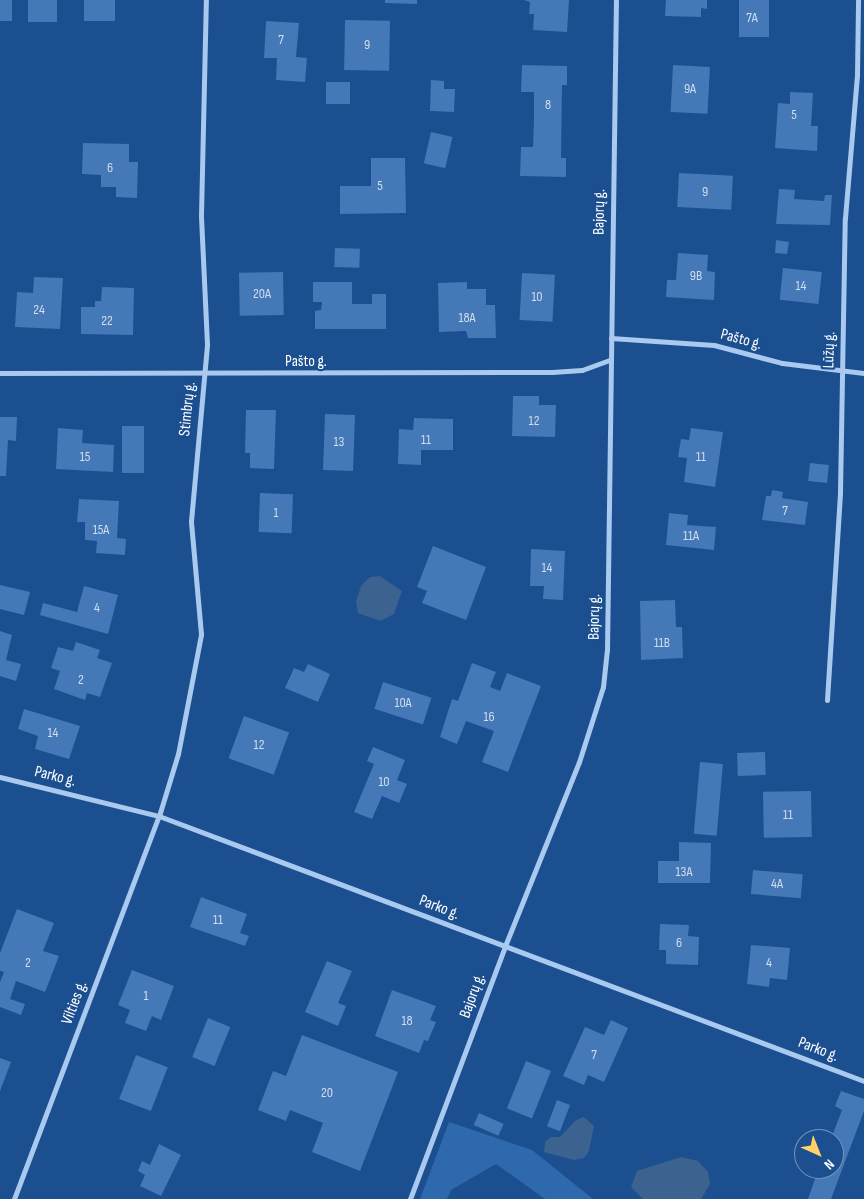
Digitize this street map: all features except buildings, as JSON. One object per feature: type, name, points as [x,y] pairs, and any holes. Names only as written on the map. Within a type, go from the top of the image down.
[{"type":"street","name":"Stimbrų g.","points":[[159,816],[178,754],[201,634],[191,521],[207,344],[201,215],[206,0]]},
{"type":"street","name":"Bajorų g.","points":[[410,1199],[505,946],[579,762],[603,687],[607,650],[616,0]]},
{"type":"street","name":"Lūžų g.","points":[[827,700],[840,492],[844,218],[857,75],[858,0]]},
{"type":"street","name":"Pašto g.","points":[[611,338],[714,345],[782,363],[864,373]]},
{"type":"street","name":"Pašto g.","points":[[0,373],[204,375],[552,372],[582,370],[610,360]]},
{"type":"street","name":"Parko g.","points":[[0,777],[159,816],[864,1081]]},
{"type":"street","name":"Vilties g.","points":[[14,1199],[159,816]]},
{"type":"shaded area","points":[[380,576],[402,591],[394,614],[380,621],[358,613],[356,602],[361,586],[370,577]]},
{"type":"shaded area","points":[[584,1117],[594,1126],[589,1151],[584,1158],[574,1160],[544,1152],[545,1142],[551,1137],[560,1137],[576,1120]]},
{"type":"shaded area","points":[[449,1122],[532,1150],[593,1199],[545,1199],[496,1164],[451,1190],[447,1199],[420,1199]]},
{"type":"shaded area","points":[[681,1157],[698,1161],[708,1172],[710,1184],[701,1199],[643,1199],[631,1187],[637,1171]]}]
